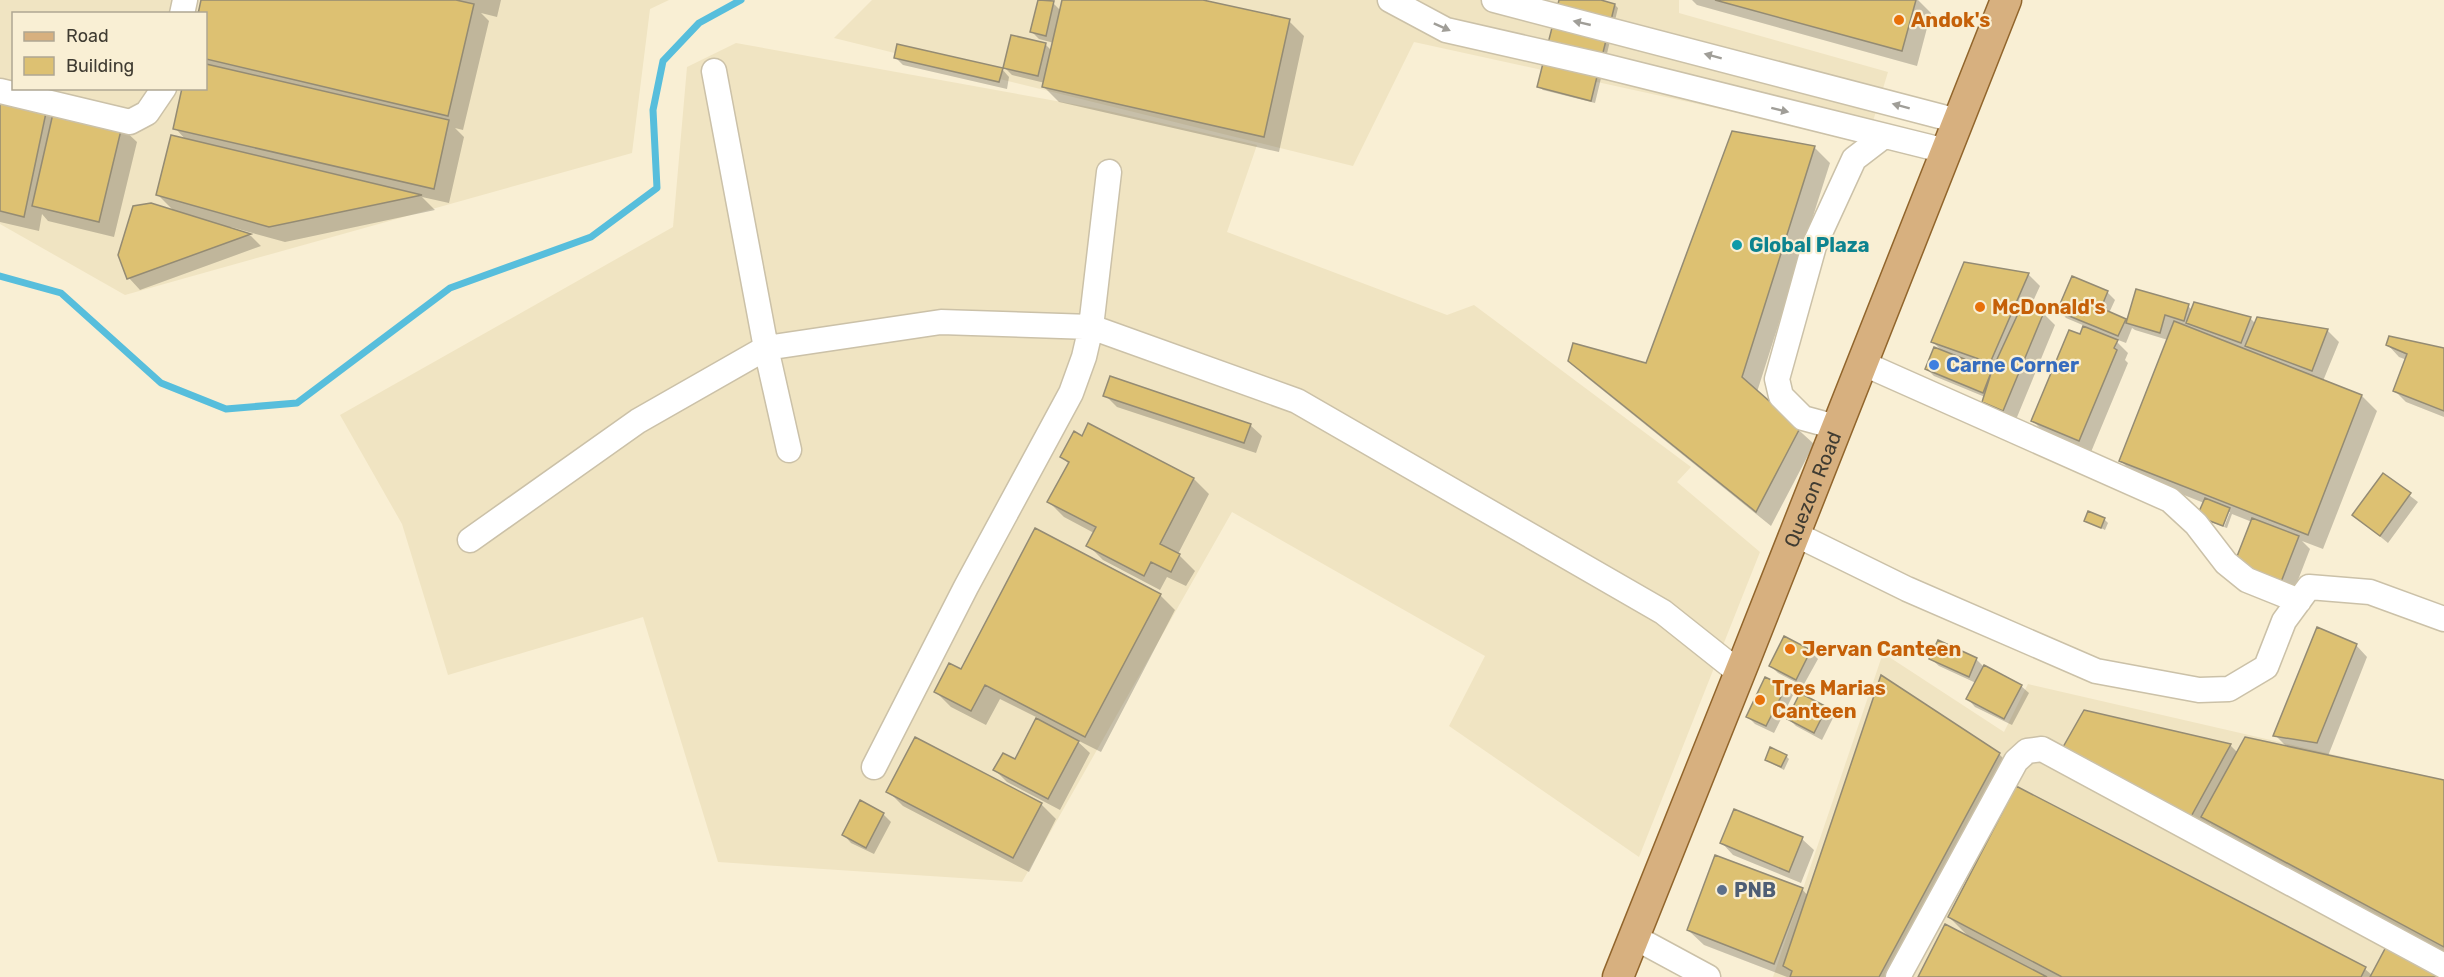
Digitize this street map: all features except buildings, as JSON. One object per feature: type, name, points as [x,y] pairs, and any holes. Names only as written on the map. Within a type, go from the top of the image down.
[{"type":"main road","name":"Quezon Road","points":[[1618,977],[1741,674],[1836,427],[2006,0]]},
{"type":"lane","points":[[1390,0],[1446,30],[1600,65],[1946,151]]},
{"type":"lane","points":[[1494,0],[1958,121]]},
{"type":"lane","points":[[714,71],[766,348],[789,450]]},
{"type":"lane","points":[[0,91],[130,122],[147,113],[163,90]]},
{"type":"lane","points":[[1836,427],[1803,418],[1781,396],[1777,379],[1814,246],[1854,159],[1884,136]]},
{"type":"lane","points":[[874,767],[966,587],[1071,393],[1084,357],[1091,327],[1109,172]]},
{"type":"lane","points":[[470,540],[638,421],[766,348],[941,322],[1091,327],[1297,401],[1663,612],[1741,674]]},
{"type":"lane","points":[[1862,363],[2169,500],[2196,524],[2226,563],[2247,580],[2299,601]]},
{"type":"lane","points":[[1795,534],[1907,589],[2096,671],[2199,690],[2229,689],[2266,667],[2284,621],[2309,587],[2370,592],[2444,619]]},
{"type":"lane","points":[[1898,977],[2016,760],[2027,751],[2042,749],[2444,966]]},
{"type":"lane","points":[[1634,937],[1693,973]]},
{"type":"shaded area","points":[[0,0],[669,0],[650,9],[632,153],[125,295],[0,224]]},
{"type":"shaded area","points":[[872,0],[1679,0],[1679,13],[1888,72],[1867,141],[1414,42],[1353,166],[834,38]]},
{"type":"shaded area","points":[[736,43],[1095,108],[1257,145],[1227,232],[1447,315],[1474,305],[1691,467],[1677,482],[1760,552],[1639,857],[1449,726],[1485,656],[1232,512],[1022,882],[718,862],[643,617],[448,675],[402,524],[340,415],[673,227],[687,67]]},
{"type":"shaded area","points":[[1883,653],[2004,732],[2028,684],[2444,780],[2444,977],[1773,977]]},
{"type":"waterway","points":[[0,276],[61,293],[161,383],[226,409],[297,403],[450,288],[591,237],[657,188],[653,110],[663,61],[699,23],[741,0]]},
{"type":"place","name":"Andok's","points":[[1899,20]]},
{"type":"place","name":"Global Plaza","points":[[1737,245]]},
{"type":"place","name":"McDonald's","points":[[1980,307]]},
{"type":"place","name":"Carne Corner","points":[[1934,365]]},
{"type":"place","name":"Jervan Canteen","points":[[1790,649]]},
{"type":"place","name":"Tres Marias Canteen","points":[[1760,700]]},
{"type":"place","name":"PNB","points":[[1722,890]]}]
